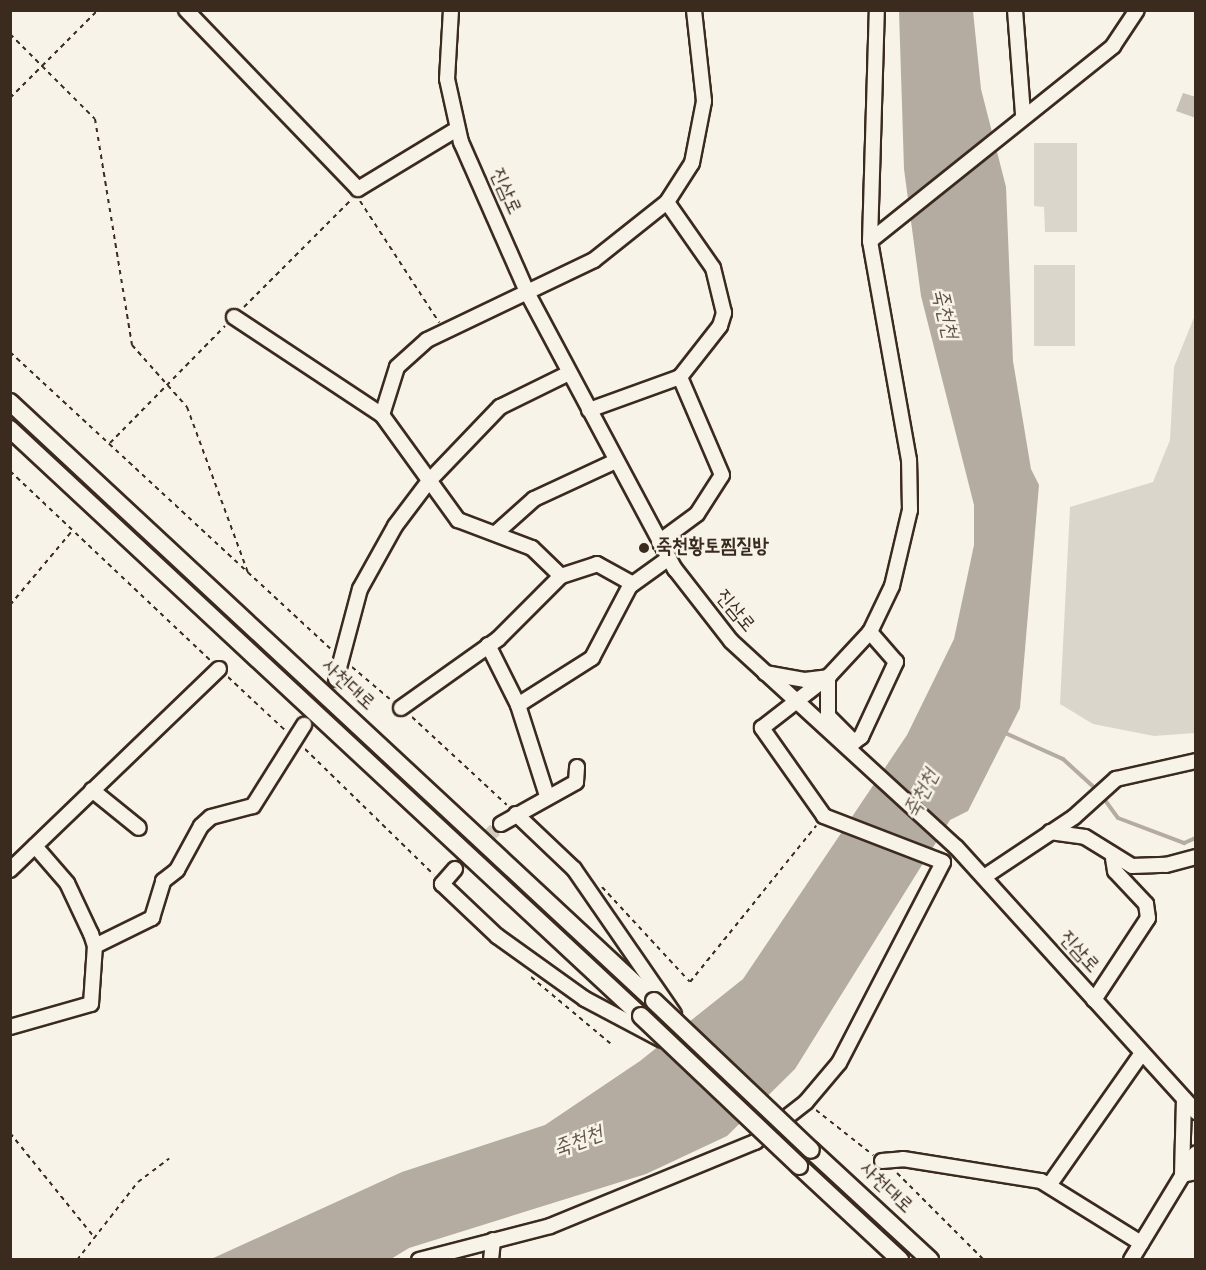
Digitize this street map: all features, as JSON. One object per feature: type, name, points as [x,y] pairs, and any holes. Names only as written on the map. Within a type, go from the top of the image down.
[{"type":"main road","name":"사천대로","points":[[10,402],[930,1260]]},
{"type":"main road","name":"사천대로","points":[[10,429],[900,1260]]},
{"type":"street","points":[[186,10],[358,189],[457,129]]},
{"type":"street","name":"진삼로","points":[[451,10],[447,79],[457,129],[526,291],[669,558],[732,641],[859,763],[952,844],[1196,1112]]},
{"type":"street","points":[[382,415],[397,367],[444,330],[594,260],[667,202],[692,163],[704,101],[694,10]]},
{"type":"street","points":[[877,10],[870,241],[911,492],[892,586],[870,632],[828,676],[762,728],[830,819],[937,860]]},
{"type":"street","points":[[1016,10],[1023,115]]},
{"type":"street","points":[[870,241],[1023,115],[1113,46],[1137,10]]},
{"type":"street","points":[[589,410],[680,377],[720,326],[724,313],[713,268],[667,202]]},
{"type":"street","points":[[234,317],[382,415],[458,520],[532,548],[561,576]]},
{"type":"street","points":[[336,679],[363,582],[429,481],[500,407],[569,373]]},
{"type":"street","points":[[659,542],[696,514],[722,475],[680,377]]},
{"type":"street","points":[[496,533],[534,499],[616,461]]},
{"type":"street","points":[[518,705],[592,658],[633,584],[669,558]]},
{"type":"street","points":[[401,708],[488,645],[561,576],[597,564],[633,584]]},
{"type":"street","points":[[828,716],[854,742],[861,737],[896,662],[870,632]]},
{"type":"street","points":[[488,645],[518,705],[547,796]]},
{"type":"street","points":[[10,870],[219,669]]},
{"type":"street","points":[[764,672],[805,680],[828,676]]},
{"type":"street","points":[[828,676],[828,734]]},
{"type":"street","points":[[95,946],[152,918],[163,881],[177,870],[201,826],[212,817],[253,806],[304,725]]},
{"type":"street","points":[[984,878],[1094,798],[1106,786],[1127,773],[1196,761]]},
{"type":"street","points":[[501,824],[547,796],[576,782],[577,767]]},
{"type":"street","points":[[92,790],[139,828]]},
{"type":"street","points":[[516,814],[574,869],[685,1031]]},
{"type":"street","points":[[1048,832],[1085,837],[1113,858],[1157,866],[1196,857]]},
{"type":"street","points":[[419,1260],[550,1226],[719,1161],[755,1142],[806,1102],[839,1063],[937,860],[952,844]]},
{"type":"street","points":[[10,1027],[91,1004],[95,946],[67,882],[35,846]]},
{"type":"street","points":[[1094,1000],[1148,918],[1146,904],[1115,871],[1113,858]]},
{"type":"street","points":[[455,869],[442,884],[497,936],[585,999],[673,1046]]},
{"type":"street","points":[[1050,1184],[1142,1053]]},
{"type":"street","points":[[1184,1100],[1189,1173]]},
{"type":"street","points":[[1131,1260],[1189,1173],[1196,1153]]},
{"type":"street","points":[[882,1161],[903,1159],[1050,1184],[1141,1243]]},
{"type":"street","points":[[491,1260],[493,1240]]},
{"type":"path","points":[[10,98],[98,10]]},
{"type":"path","points":[[10,34],[95,119],[132,345],[188,407],[248,573],[10,352]]},
{"type":"path","points":[[356,194],[444,330]]},
{"type":"path","points":[[10,605],[73,530]]},
{"type":"path","points":[[806,1102],[930,1201],[984,1260]]},
{"type":"path","points":[[10,1133],[94,1237]]},
{"type":"path","points":[[77,1260],[138,1182],[170,1159]]},
{"type":"shaded area","points":[[1034,143],[1077,143],[1077,232],[1045,232],[1044,207],[1034,206]]},
{"type":"shaded area","points":[[1034,265],[1075,265],[1075,346],[1034,346]]},
{"type":"shaded area","points":[[1195,315],[1195,733],[1154,736],[1093,724],[1060,704],[1070,507],[1153,482],[1170,440],[1174,367]]},
{"type":"water","name":"죽천천","points":[[899,11],[973,11],[981,89],[1006,187],[1013,361],[1031,469],[1039,485],[1020,708],[968,811],[950,820],[795,1069],[727,1136],[646,1174],[409,1248],[391,1259],[209,1260],[402,1172],[545,1125],[640,1061],[743,979],[907,735],[954,639],[974,545],[974,505],[921,296],[904,169]]},
{"type":"building","points":[[1183,93],[1196,97],[1196,118],[1176,111]]},
{"type":"waterway","points":[[1003,732],[1063,759],[1097,790]]},
{"type":"waterway","points":[[1102,796],[1118,818],[1184,843],[1196,838]]},
{"type":"tunnel","points":[[304,725],[336,679]]},
{"type":"tunnel","points":[[455,869],[501,824]]},
{"type":"place","name":"죽천황토찜질방","points":[[644,548]]}]
